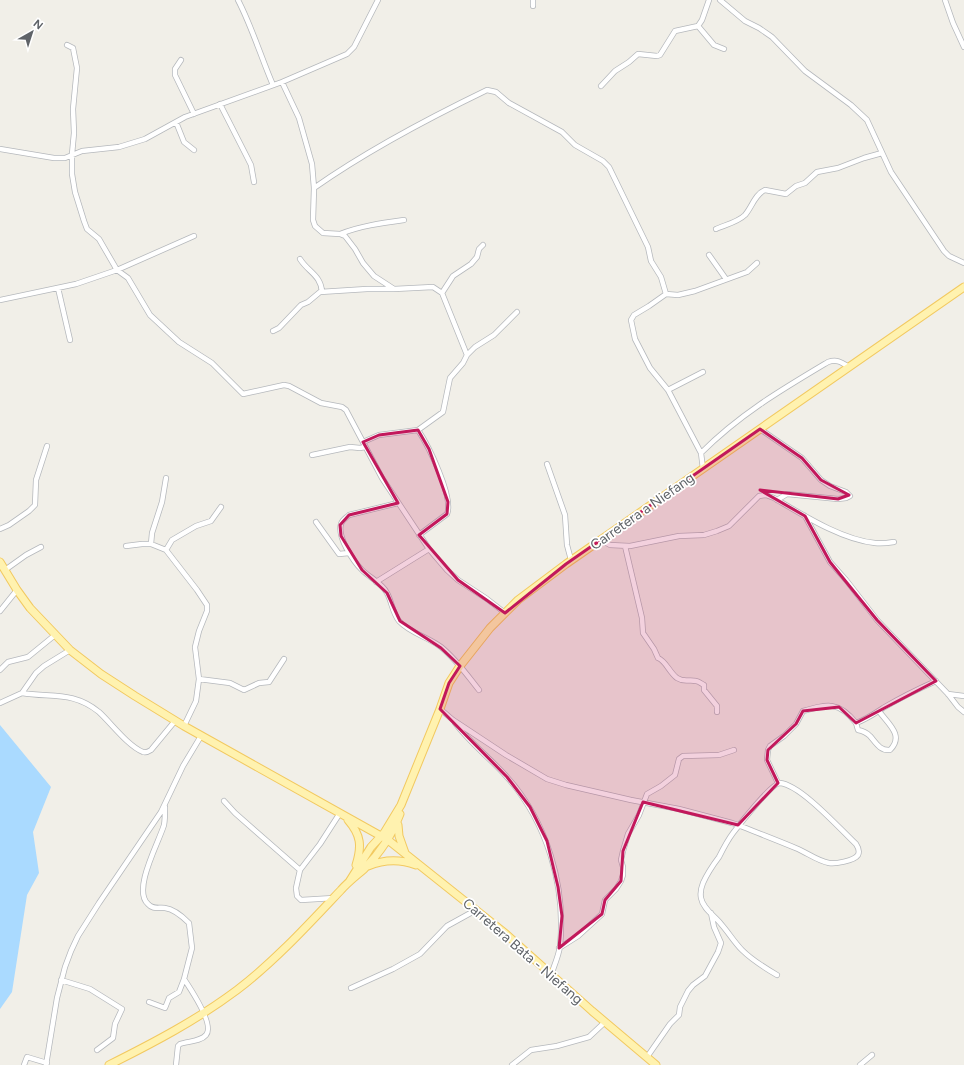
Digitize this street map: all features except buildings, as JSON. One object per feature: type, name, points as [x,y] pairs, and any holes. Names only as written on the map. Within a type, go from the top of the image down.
[{"type":"main road","name":"Carretera a Niefang","points":[[401,805],[449,683],[460,666],[504,613],[539,583],[571,560],[964,288]]},
{"type":"main road","name":"Carretera Bata - Niefang","points":[[0,562],[30,608],[70,650],[101,674],[175,721],[388,840],[476,910],[656,1065]]},
{"type":"main road","points":[[401,805],[397,828],[405,853]]},
{"type":"main road","points":[[109,1065],[170,1034],[204,1013],[261,971],[287,947],[348,882],[371,848],[389,826],[401,805]]},
{"type":"main road","points":[[342,814],[356,828],[359,837],[360,848],[353,874]]},
{"type":"main road","points":[[348,882],[365,868],[388,840],[394,830],[400,814]]},
{"type":"main road","points":[[370,830],[377,832],[389,826]]},
{"type":"main road","points":[[365,868],[378,862],[391,860],[407,861],[424,868]]},
{"type":"street","points":[[238,0],[248,18],[273,85]]},
{"type":"street","points":[[0,149],[54,158],[65,158],[82,151],[119,147],[145,139],[194,114],[282,82],[351,51],[378,0]]},
{"type":"street","points":[[533,0],[533,6]]},
{"type":"street","points":[[602,86],[615,71],[638,54],[657,56],[660,54],[675,30],[698,26],[702,20],[709,0]]},
{"type":"street","points":[[720,0],[745,21],[772,37],[805,71],[863,115],[870,125],[895,178],[944,251],[949,256],[964,263]]},
{"type":"street","points":[[945,0],[953,23],[964,47]]},
{"type":"street","points":[[698,26],[714,45],[724,49]]},
{"type":"street","points":[[67,45],[73,48],[77,68],[73,109],[74,133],[72,154],[75,192],[87,229],[99,239],[117,270],[128,278],[150,315],[179,342],[212,363],[243,394],[284,385],[289,386],[321,403],[342,407],[346,410],[382,478],[429,549],[447,570],[458,580],[488,599],[504,613]]},
{"type":"street","points":[[182,60],[175,69],[175,75],[194,114]]},
{"type":"street","points":[[282,82],[299,118],[312,164],[314,188],[313,220],[315,226],[323,233],[340,234],[345,236],[356,249],[363,263],[374,276],[394,289]]},
{"type":"street","points":[[314,188],[373,150],[433,116],[487,90],[496,92],[509,103],[562,132],[575,145],[603,161],[609,167],[641,231],[648,247],[651,261],[663,281],[666,294]]},
{"type":"street","points":[[220,104],[247,157],[254,182]]},
{"type":"street","points":[[176,122],[184,142],[194,150]]},
{"type":"street","points":[[716,229],[745,215],[758,196],[765,190],[786,194],[796,186],[805,183],[817,172],[838,168],[882,153]]},
{"type":"street","points":[[340,234],[370,226],[404,220]]},
{"type":"street","points":[[0,300],[76,284],[117,270],[194,236]]},
{"type":"street","points":[[442,293],[453,276],[471,264],[477,257],[478,251],[483,245]]},
{"type":"street","points":[[708,255],[726,279]]},
{"type":"street","points":[[300,259],[303,265],[319,279],[322,292]]},
{"type":"street","points":[[703,469],[701,453],[668,390],[650,368],[645,359],[632,332],[630,320],[634,315],[666,294],[678,295],[695,291],[747,272],[757,263]]},
{"type":"street","points":[[273,331],[279,328],[301,305],[308,302],[319,292],[433,287],[442,293],[467,355]]},
{"type":"street","points":[[58,288],[70,340]]},
{"type":"street","points":[[312,455],[350,446],[360,448],[379,434],[418,430],[444,412],[450,378],[463,363],[467,355],[475,347],[494,335],[517,312]]},
{"type":"street","points":[[701,453],[732,424],[759,404],[828,362],[834,360],[839,361],[849,367]]},
{"type":"street","points":[[668,390],[703,372]]},
{"type":"street","points":[[760,429],[802,458],[821,480],[830,486],[846,492],[850,496],[838,499],[787,494],[777,500]]},
{"type":"street","points":[[418,430],[429,449],[446,491],[448,502],[447,514],[419,535]]},
{"type":"street","points":[[0,529],[29,512],[35,504],[37,490],[36,480],[47,446]]},
{"type":"street","points":[[547,464],[565,515],[571,560]]},
{"type":"street","points":[[152,544],[152,533],[162,502],[166,478]]},
{"type":"street","points":[[601,540],[610,544],[625,546],[648,543],[679,536],[704,535],[729,526],[759,496],[766,495],[828,528],[855,539],[875,543],[894,542]]},
{"type":"street","points":[[398,503],[349,515],[340,525],[341,536],[349,553],[362,570],[387,593],[394,613],[400,621],[408,628],[432,640],[460,666],[479,690]]},
{"type":"street","points":[[166,550],[172,540],[196,526],[211,521],[221,507]]},
{"type":"street","points":[[805,516],[830,562],[877,620],[964,712]]},
{"type":"street","points":[[316,522],[339,554],[349,553]]},
{"type":"street","points":[[126,546],[152,544],[166,550],[207,605],[207,611],[195,647],[199,679],[196,701],[184,726]]},
{"type":"street","points":[[625,546],[642,618],[643,633],[654,649],[658,658],[662,660],[670,672],[686,682],[696,681],[704,685],[704,690],[717,706],[717,712]]},
{"type":"street","points":[[5,570],[26,555],[41,548]]},
{"type":"street","points":[[376,582],[429,549]]},
{"type":"street","points":[[0,611],[17,590]]},
{"type":"street","points":[[0,670],[8,662],[28,657],[55,635]]},
{"type":"street","points":[[22,693],[36,673],[44,666],[70,650]]},
{"type":"street","points":[[199,679],[230,683],[244,690],[259,683],[269,682],[284,659]]},
{"type":"street","points":[[856,723],[870,718],[908,694],[936,681]]},
{"type":"street","points":[[0,703],[22,693],[74,698],[85,703],[98,712],[126,739],[144,753],[151,750],[175,721]]},
{"type":"street","points":[[948,694],[964,696]]},
{"type":"street","points":[[778,783],[767,760],[768,750],[770,746],[784,736],[796,724],[803,711],[818,707],[839,707],[848,713],[856,723],[858,730],[869,736],[878,746],[890,750],[896,741],[895,734],[893,727],[885,721],[879,711]]},
{"type":"street","points":[[440,709],[453,720],[506,755],[547,779],[566,785],[679,809],[738,825],[828,863],[837,864],[858,855],[859,850],[856,844],[801,793],[789,786],[778,783],[772,787],[738,825],[732,834],[703,883],[701,897],[703,905],[712,913],[744,952],[777,976]]},
{"type":"street","points":[[453,720],[463,734],[507,777],[530,807],[547,841],[558,887],[562,916],[560,948],[551,975]]},
{"type":"street","points":[[24,1065],[27,1057],[46,1064],[61,980],[72,951],[92,913],[166,803],[183,766],[201,736]]},
{"type":"street","points":[[560,948],[578,936],[602,914],[605,900],[616,889],[621,881],[623,875],[621,860],[628,834],[639,815],[647,794],[661,786],[675,775],[679,759],[683,756],[719,755],[734,750]]},
{"type":"street","points":[[224,801],[235,814],[300,870]]},
{"type":"street","points":[[149,1002],[165,1008],[169,998],[179,992],[192,948],[188,923],[171,910],[150,906],[144,899],[142,889],[156,842],[164,825],[166,803]]},
{"type":"street","points":[[334,898],[301,900],[297,896],[296,888],[300,870],[342,814]]},
{"type":"street","points":[[351,988],[393,969],[420,954],[447,926],[476,910]]},
{"type":"street","points":[[647,1057],[670,1024],[679,1015],[680,1007],[688,991],[705,976],[718,952],[721,943],[714,926],[712,913]]},
{"type":"street","points":[[176,1065],[178,1046],[180,1044],[199,1039],[206,1035],[208,1031],[208,1024],[204,1013],[184,978]]},
{"type":"street","points":[[61,980],[90,989],[122,1009],[115,1024],[113,1038],[97,1050]]},
{"type":"street","points":[[512,1065],[531,1050],[557,1046],[589,1037],[605,1022]]},
{"type":"street","points":[[860,1065],[872,1055]]},
{"type":"highlighted area","points":[[760,429],[802,458],[821,480],[849,495],[838,499],[760,490],[805,516],[830,562],[877,620],[936,681],[856,723],[839,707],[803,711],[796,724],[768,750],[767,760],[778,783],[738,825],[643,802],[623,851],[621,881],[605,900],[602,914],[559,948],[562,916],[558,887],[547,841],[530,807],[507,777],[440,709],[449,683],[460,666],[441,648],[400,621],[387,593],[362,570],[341,536],[340,525],[349,515],[398,503],[363,442],[379,435],[418,430],[429,449],[448,502],[447,514],[419,535],[458,580],[505,613],[566,564]]},
{"type":"water","points":[[0,725],[51,787],[33,832],[39,873],[27,895],[12,992],[0,1009]]}]
